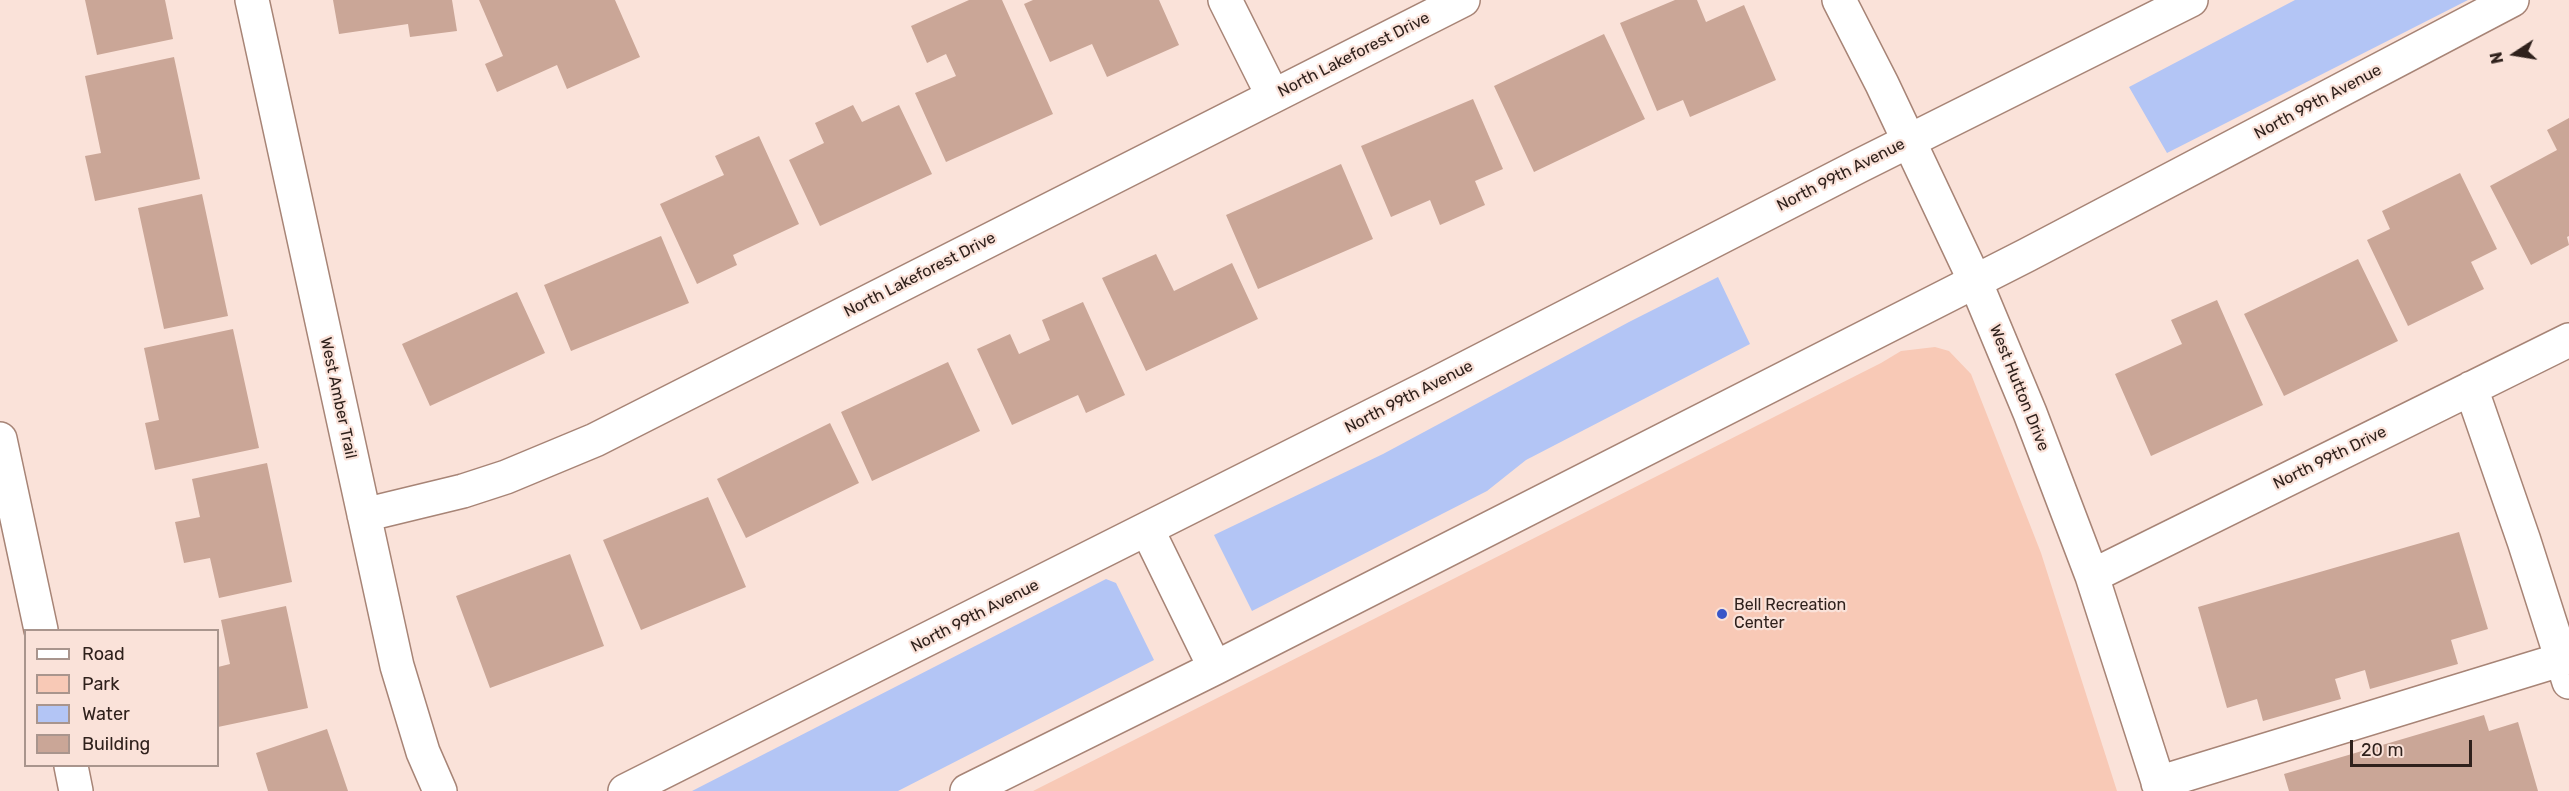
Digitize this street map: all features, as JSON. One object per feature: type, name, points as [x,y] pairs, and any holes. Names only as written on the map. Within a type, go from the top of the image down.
[{"type":"street","name":"West Amber Trail","points":[[252,0],[364,515],[409,710],[423,752],[440,791]]},
{"type":"street","points":[[1225,0],[1273,96]]},
{"type":"street","name":"North Lakeforest Drive","points":[[364,515],[463,491],[506,477],[594,440],[1463,0]]},
{"type":"street","name":"West Hutton Drive","points":[[1839,0],[1975,281],[2030,413],[2092,576],[2159,787]]},
{"type":"street","name":"North 99th Avenue","points":[[625,791],[2191,0]]},
{"type":"street","name":"North 99th Avenue","points":[[967,791],[1215,668],[1975,281],[2512,0]]},
{"type":"street","name":"North 99th Drive","points":[[2092,576],[2569,340]]},
{"type":"street","points":[[2159,787],[2566,670],[2471,388]]},
{"type":"street","points":[[0,439],[41,629]]},
{"type":"street","points":[[1147,529],[1215,668]]},
{"type":"street","points":[[71,767],[76,791]]},
{"type":"green space","name":"Bell Recreation Center","points":[[1935,347],[1949,351],[1971,374],[2041,553],[2117,791],[1033,791],[1901,351]]},
{"type":"water","points":[[2295,0],[2468,0],[2167,153],[2129,87]]},
{"type":"water","points":[[1718,277],[1750,344],[1526,460],[1487,491],[1252,611],[1214,535],[1383,454]]},
{"type":"water","points":[[1106,579],[1116,583],[1154,660],[898,791],[692,791]]},
{"type":"building","points":[[85,0],[165,0],[173,39],[97,55]]},
{"type":"building","points":[[333,0],[452,0],[457,31],[410,37],[408,24],[339,34]]},
{"type":"building","points":[[479,0],[615,0],[640,57],[567,89],[557,65],[497,92],[485,64],[503,56]]},
{"type":"building","points":[[969,0],[1002,0],[1053,114],[946,162],[915,93],[956,76],[946,54],[927,63],[911,26]]},
{"type":"building","points":[[1033,0],[1159,0],[1179,45],[1107,77],[1092,44],[1050,62],[1024,4]]},
{"type":"building","points":[[1675,0],[1697,0],[1706,22],[1744,5],[1776,80],[1690,117],[1683,100],[1657,111],[1620,23]]},
{"type":"building","points":[[1604,34],[1645,119],[1534,172],[1494,86]]},
{"type":"building","points":[[174,57],[200,179],[95,201],[85,156],[101,153],[85,76]]},
{"type":"building","points":[[1473,99],[1503,169],[1475,181],[1485,205],[1440,225],[1430,200],[1391,217],[1361,146]]},
{"type":"building","points":[[853,105],[862,122],[899,105],[932,174],[820,226],[789,160],[824,143],[815,123]]},
{"type":"building","points":[[2569,118],[2569,236],[2567,237],[2569,245],[2531,265],[2490,186],[2557,150],[2547,130]]},
{"type":"building","points":[[759,136],[799,224],[733,255],[737,265],[697,284],[660,204],[724,175],[715,156]]},
{"type":"building","points":[[1341,164],[1373,239],[1258,289],[1226,215]]},
{"type":"building","points":[[2460,173],[2497,249],[2471,262],[2484,289],[2408,326],[2367,240],[2390,229],[2382,211]]},
{"type":"building","points":[[202,194],[228,316],[164,329],[138,208]]},
{"type":"building","points":[[661,236],[689,303],[571,351],[544,285]]},
{"type":"building","points":[[1156,254],[1174,291],[1232,263],[1258,319],[1146,371],[1102,278]]},
{"type":"building","points":[[2358,259],[2398,341],[2284,396],[2244,314]]},
{"type":"building","points":[[517,292],[545,353],[430,406],[402,344]]},
{"type":"building","points":[[2217,300],[2263,405],[2151,456],[2115,374],[2182,344],[2171,320]]},
{"type":"building","points":[[1083,302],[1125,395],[1086,413],[1078,395],[1012,425],[977,349],[1010,334],[1019,354],[1050,340],[1042,320]]},
{"type":"building","points":[[233,329],[259,448],[155,470],[145,423],[159,420],[144,348]]},
{"type":"building","points":[[948,362],[980,431],[872,481],[841,412]]},
{"type":"building","points":[[830,423],[859,483],[746,538],[717,479]]},
{"type":"building","points":[[267,463],[292,582],[219,598],[210,558],[184,563],[175,522],[200,517],[192,479]]},
{"type":"building","points":[[708,497],[746,587],[641,630],[603,540]]},
{"type":"building","points":[[2459,532],[2488,629],[2451,640],[2458,664],[2370,689],[2365,670],[2335,679],[2341,699],[2263,721],[2257,699],[2227,708],[2198,607]]},
{"type":"building","points":[[570,554],[604,646],[490,688],[456,596]]},
{"type":"building","points":[[286,606],[308,708],[219,727],[219,667],[230,664],[221,620]]},
{"type":"building","points":[[2484,715],[2489,731],[2518,722],[2538,791],[2289,791],[2284,774]]},
{"type":"building","points":[[327,729],[348,791],[268,791],[256,753]]},
{"type":"place","name":"Bell Recreation Center","points":[[1722,614]]}]
